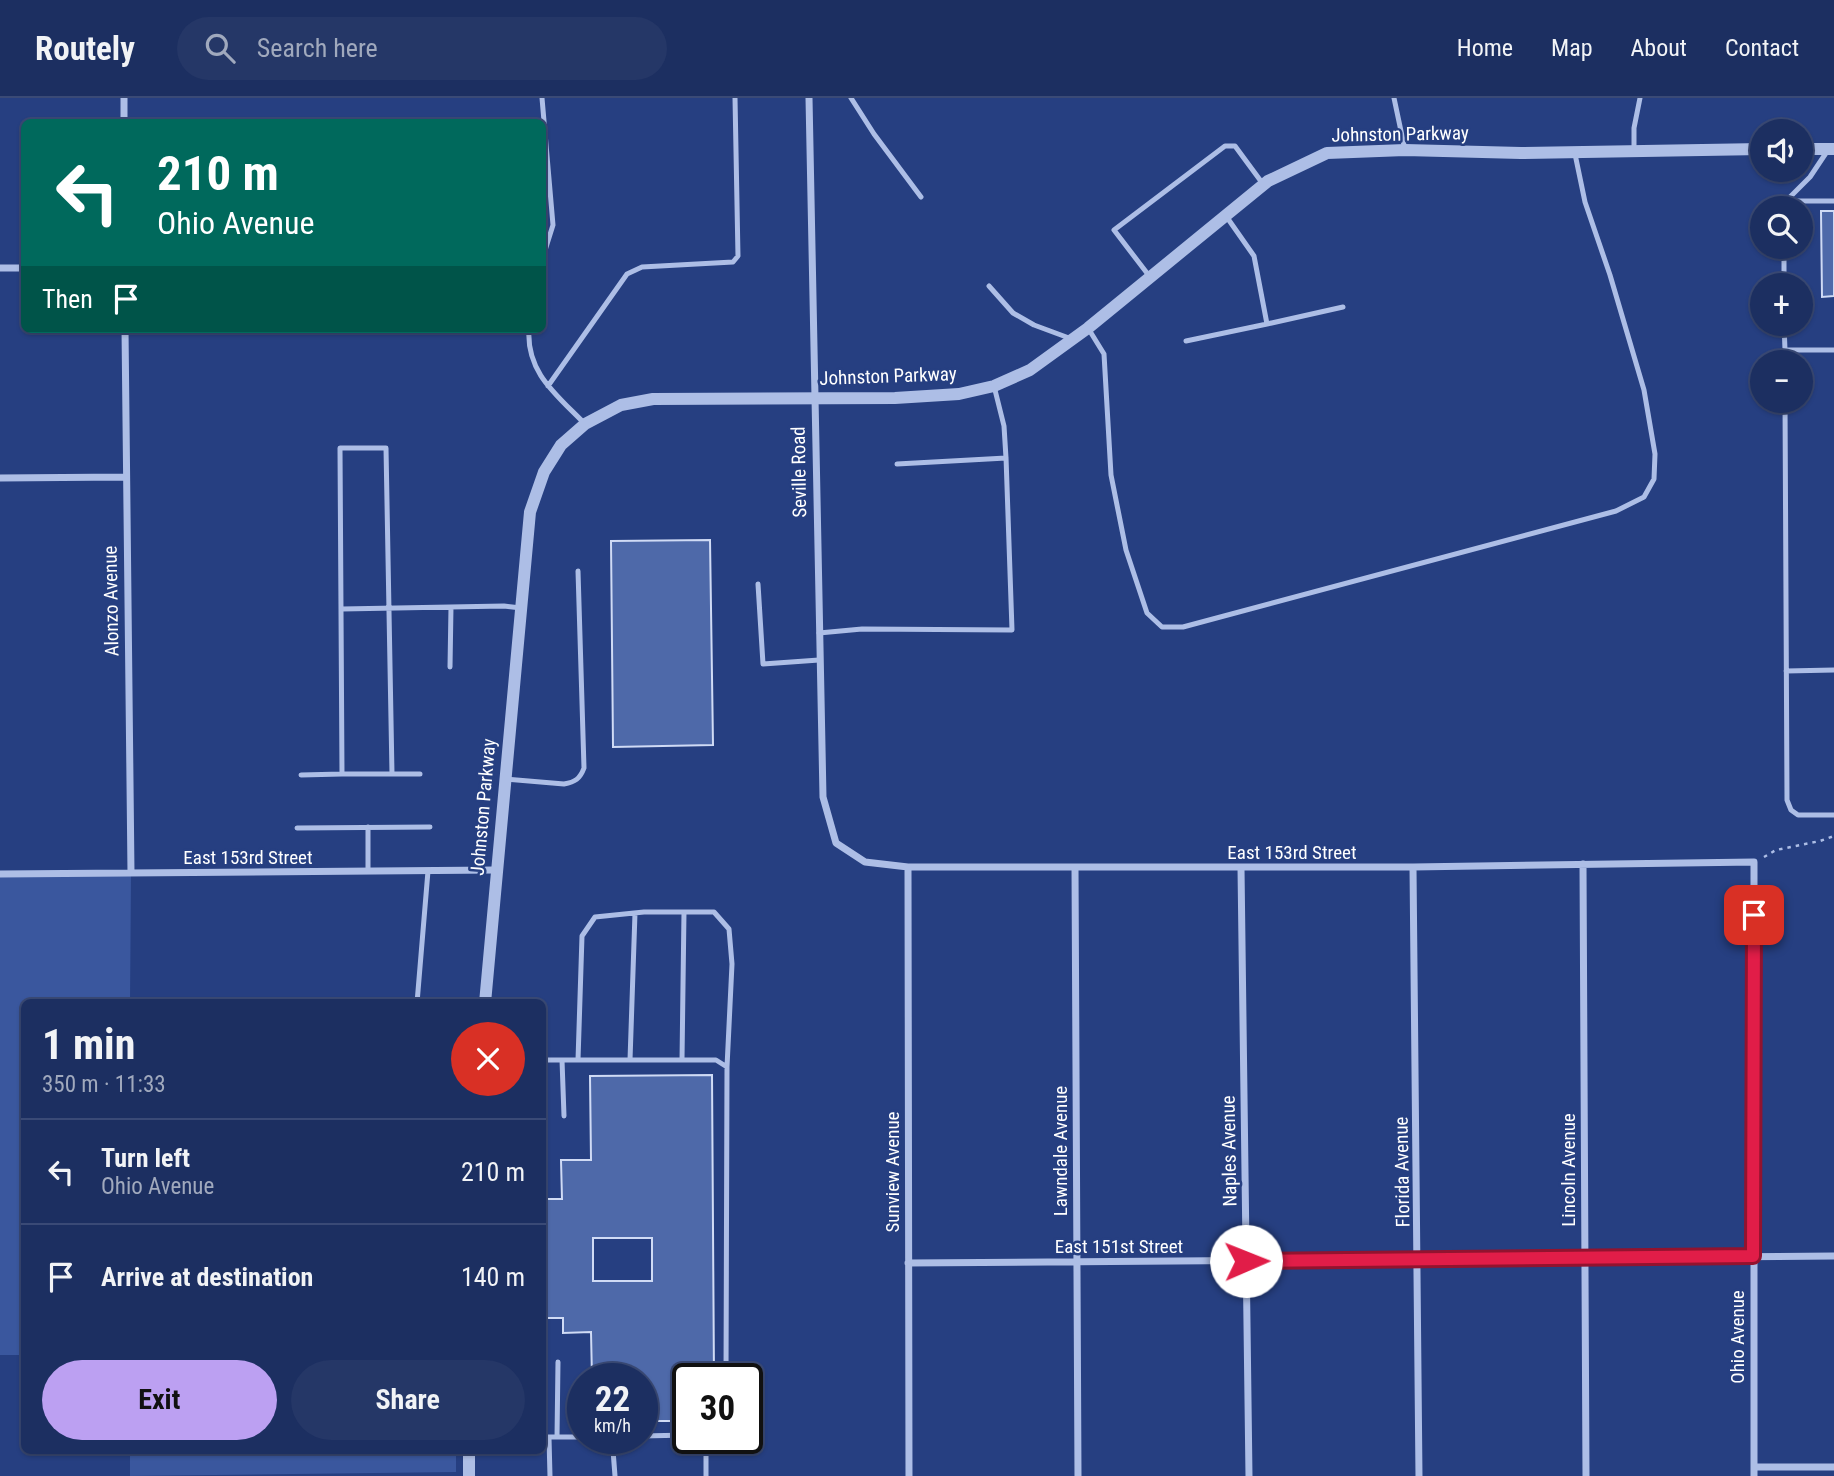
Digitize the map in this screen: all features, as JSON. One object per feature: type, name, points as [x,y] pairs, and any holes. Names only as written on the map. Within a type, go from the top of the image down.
[{"type":"street","points":[[124,98],[124,119]]},
{"type":"street","name":"Seville Road","points":[[808,98],[823,797],[836,843]]},
{"type":"street","name":"Johnston Parkway","points":[[485,999],[530,512],[544,472],[561,445],[585,424],[621,405],[653,399],[895,398],[959,394],[994,386],[1030,370],[1088,328],[1264,185],[1327,153],[1405,150],[1521,153],[1750,149]]},
{"type":"street","points":[[1813,149],[1831,149]]},
{"type":"street","points":[[0,268],[21,268]]},
{"type":"street","name":"Alonzo Avenue","points":[[125,333],[131,873]]},
{"type":"street","points":[[0,478],[125,477]]},
{"type":"street","name":"East 153rd Street","points":[[836,843],[865,862],[908,867],[1413,867],[1754,862]]},
{"type":"street","name":"Ohio Avenue","points":[[1754,862],[1754,1472]]},
{"type":"street","name":"Lincoln Avenue","points":[[1583,864],[1586,1476]]},
{"type":"street","name":"Sunview Avenue","points":[[908,867],[909,1476]]},
{"type":"street","name":"Lawndale Avenue","points":[[1075,867],[1078,1476]]},
{"type":"street","name":"Naples Avenue","points":[[1241,867],[1249,1476]]},
{"type":"street","name":"Florida Avenue","points":[[1413,867],[1419,1259],[1419,1476]]},
{"type":"street","name":"East 153rd Street","points":[[0,874],[496,870]]},
{"type":"street","name":"East 151st Street","points":[[908,1263],[1834,1256]]},
{"type":"street","points":[[469,1454],[469,1476]]},
{"type":"street","points":[[1754,1472],[1834,1467]]},
{"type":"lane","points":[[542,98],[544,119]]},
{"type":"lane","points":[[548,386],[627,274],[642,267],[733,262],[738,256],[735,98]]},
{"type":"lane","points":[[851,98],[921,197]]},
{"type":"lane","points":[[1394,98],[1405,150]]},
{"type":"lane","points":[[1634,151],[1634,128],[1640,98]]},
{"type":"lane","points":[[546,144],[553,225],[546,247]]},
{"type":"lane","points":[[1150,277],[1114,230],[1225,146],[1235,146],[1264,185]]},
{"type":"lane","points":[[1794,196],[1831,149]]},
{"type":"lane","points":[[1088,328],[1104,355],[1111,475],[1126,550],[1147,613],[1162,627],[1184,627],[1616,511],[1644,497],[1654,479],[1655,454],[1644,390],[1611,275],[1585,202],[1575,152]]},
{"type":"lane","points":[[1813,203],[1834,201]]},
{"type":"lane","points":[[1226,216],[1254,256],[1267,324]]},
{"type":"lane","points":[[989,286],[1013,313],[1034,325],[1072,339]]},
{"type":"lane","points":[[1186,341],[1343,307]]},
{"type":"lane","points":[[529,333],[532,362],[548,386],[585,424]]},
{"type":"lane","points":[[1784,336],[1785,350],[1834,349]]},
{"type":"lane","points":[[819,633],[862,629],[1012,630],[1004,426],[994,386]]},
{"type":"lane","points":[[1785,413],[1787,800],[1791,810],[1798,815],[1834,816]]},
{"type":"lane","points":[[341,774],[340,448],[386,447],[392,774]]},
{"type":"lane","points":[[897,464],[1006,457]]},
{"type":"lane","points":[[505,779],[574,782],[581,776],[584,768],[578,571]]},
{"type":"lane","points":[[758,583],[763,664],[820,660]]},
{"type":"lane","points":[[342,609],[503,606],[521,608]]},
{"type":"lane","points":[[450,667],[451,607]]},
{"type":"lane","points":[[1786,671],[1834,670]]},
{"type":"lane","points":[[301,775],[419,774]]},
{"type":"lane","points":[[368,827],[368,872]]},
{"type":"lane","points":[[297,828],[430,827]]},
{"type":"lane","points":[[418,999],[428,871]]},
{"type":"lane","points":[[682,1060],[684,912]]},
{"type":"lane","points":[[578,1060],[582,936],[596,916],[714,912],[729,929],[732,964],[726,1067],[726,1363]]},
{"type":"lane","points":[[630,1060],[635,913]]},
{"type":"lane","points":[[546,1060],[716,1060],[726,1067]]},
{"type":"lane","points":[[562,1060],[564,1116]]},
{"type":"lane","points":[[557,1437],[558,1362]]},
{"type":"lane","points":[[550,1476],[546,1437],[567,1437]]},
{"type":"lane","points":[[613,1454],[615,1476]]},
{"type":"lane","points":[[705,1454],[706,1476]]},
{"type":"path","points":[[1764,857],[1776,850],[1834,836]]},
{"type":"shaded area","points":[[131,873],[130,999],[21,999],[21,1355],[0,1355],[0,874]]},
{"type":"shaded area","points":[[130,1454],[456,1454],[456,1472],[130,1476]]},
{"type":"building","points":[[1821,211],[1834,211],[1834,296],[1822,297]]},
{"type":"building","points":[[710,540],[713,745],[613,747],[611,541]]},
{"type":"building","points":[[712,1075],[714,1363],[672,1363],[672,1421],[658,1421],[658,1363],[592,1363],[591,1332],[563,1333],[563,1318],[546,1318],[546,1199],[562,1199],[561,1160],[591,1160],[590,1076]],"holes":[[[593,1238],[652,1238],[652,1281],[593,1281]]]},
{"type":"route","points":[[1246,1261],[1753,1256],[1754,915]]}]
